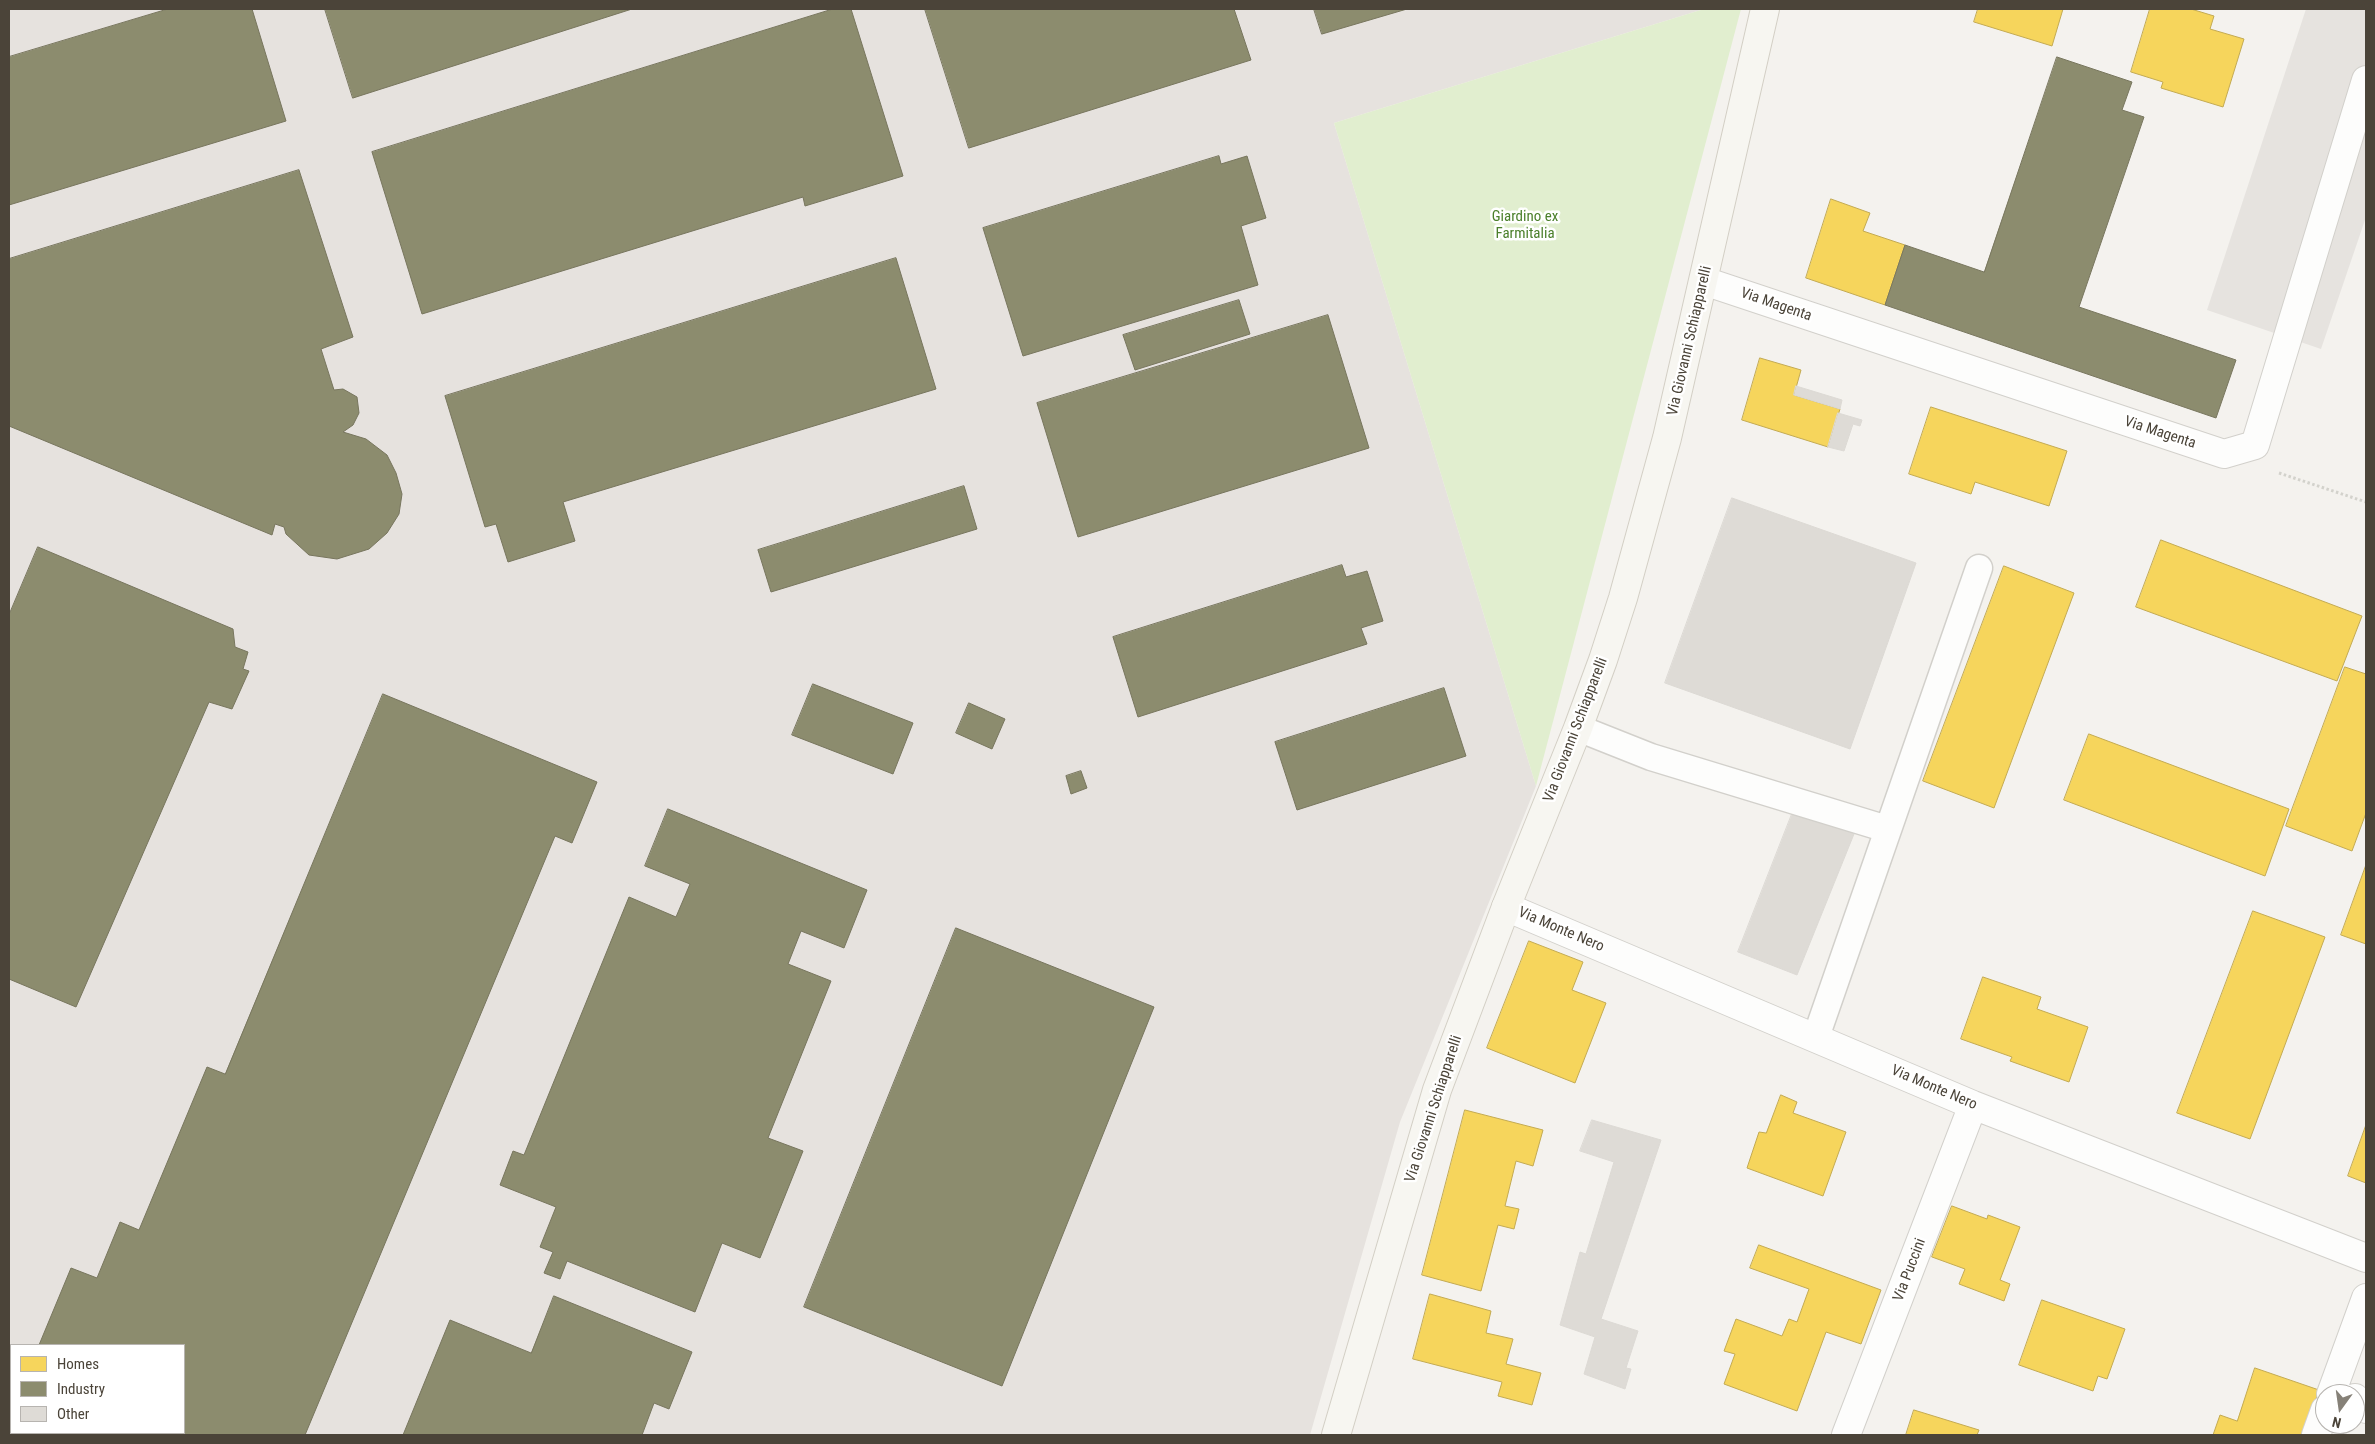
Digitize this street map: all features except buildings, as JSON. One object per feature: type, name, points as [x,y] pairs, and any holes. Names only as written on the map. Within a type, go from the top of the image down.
[{"type":"street","name":"Via Giovanni Schiapparelli","points":[[1336,1435],[1437,1090],[1506,906],[1578,728],[1623,598],[1668,438],[1765,9]]},
{"type":"street","name":"Via Magenta","points":[[1704,281],[2224,454],[2255,445],[2366,80]]},
{"type":"street","name":"Via Monte Nero","points":[[1506,906],[1973,1105],[2366,1258]]},
{"type":"street","name":"Via Puccini","points":[[1846,1435],[1973,1105]]},
{"type":"street","points":[[2345,1384],[2366,1298]]},
{"type":"lane","points":[[1816,1037],[1979,568]]},
{"type":"lane","points":[[1578,728],[1651,757],[1887,829]]},
{"type":"path","points":[[2277,472],[2366,502]]},
{"type":"shaded area","points":[[9,9],[1704,9],[1334,123],[1536,786],[1400,1122],[1310,1435],[9,1435]]},
{"type":"shaded area","points":[[2306,9],[2366,9],[2366,217],[2321,349],[2207,310]]},
{"type":"green space","name":"Giardino ex Farmitalia","points":[[1704,9],[1741,9],[1536,786],[1334,123]]}]
